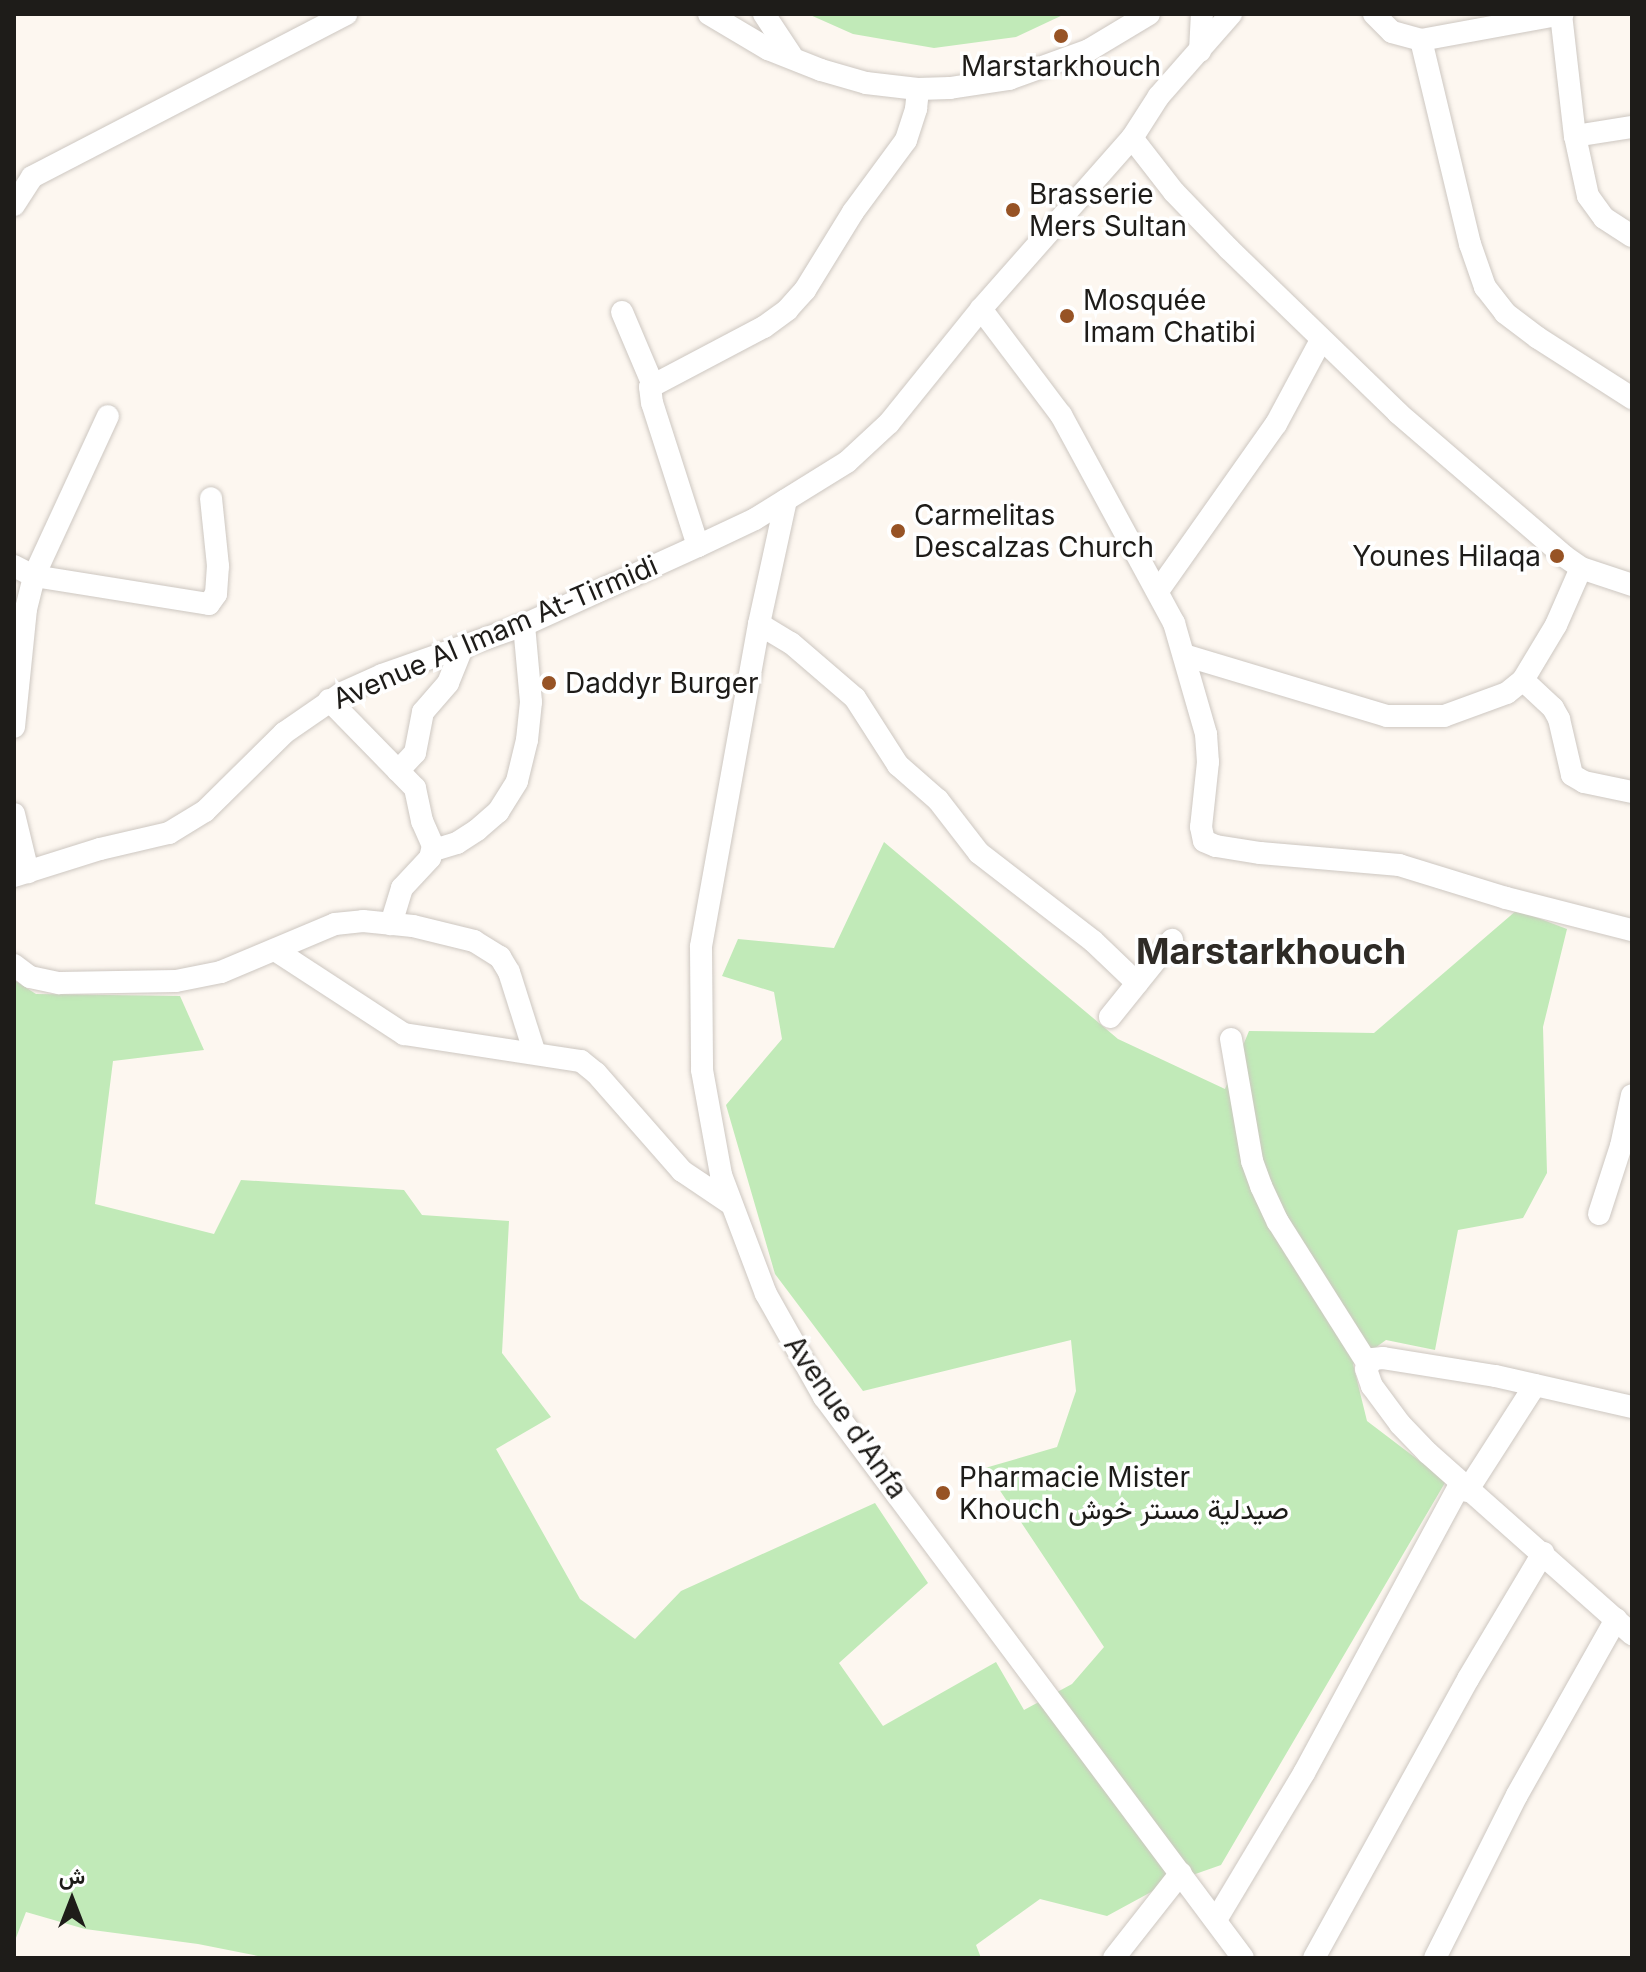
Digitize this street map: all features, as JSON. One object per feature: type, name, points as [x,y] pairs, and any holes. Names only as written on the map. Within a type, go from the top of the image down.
[{"type":"street","points":[[14,205],[23,180],[140,118],[253,65],[346,14]]},
{"type":"street","points":[[709,14],[768,49],[791,55],[821,70],[866,83],[918,89],[950,88],[1009,79],[1089,50],[1149,14]]},
{"type":"street","points":[[764,14],[791,55]]},
{"type":"street","points":[[1200,51],[1202,14]]},
{"type":"street","name":"Avenue Al Imam At-Tirmidi","points":[[21,874],[116,844],[157,837],[179,827],[205,811],[284,733],[329,700],[382,675],[524,625],[698,546],[786,500],[847,462],[872,440],[981,309],[1132,138],[1159,96],[1231,14]]},
{"type":"street","points":[[1374,14],[1392,32],[1421,40],[1562,14],[1575,136],[1588,196],[1604,218],[1632,236]]},
{"type":"street","points":[[1421,40],[1470,244],[1485,287],[1505,313],[1538,338],[1632,398]]},
{"type":"street","points":[[698,546],[650,390],[653,385],[764,327],[787,310],[805,290],[853,212],[906,140],[916,109],[918,89]]},
{"type":"street","points":[[1575,136],[1632,127]]},
{"type":"street","points":[[1132,138],[1174,192],[1321,340],[1506,508],[1581,568],[1632,585]]},
{"type":"street","points":[[981,309],[1061,415],[1158,591],[1184,655],[1206,734],[1208,762],[1201,827],[1209,844],[1285,855],[1399,865],[1506,898],[1632,930]]},
{"type":"street","points":[[622,312],[653,385]]},
{"type":"street","points":[[1158,591],[1268,437],[1321,340]]},
{"type":"street","points":[[14,727],[26,609],[24,571],[108,416]]},
{"type":"street","points":[[24,571],[189,603],[212,603],[216,594],[218,566],[211,498]]},
{"type":"street","name":"Avenue d'Anfa","points":[[786,500],[759,624],[706,909],[699,980],[705,1094],[731,1204],[766,1294],[824,1397],[1243,1958]]},
{"type":"street","points":[[1184,655],[1367,711],[1403,718],[1464,711],[1507,693],[1523,680],[1556,625],[1581,568]]},
{"type":"street","points":[[759,624],[800,650],[855,698],[892,757],[938,800],[979,853],[1098,945],[1137,983]]},
{"type":"street","points":[[391,924],[402,888],[434,850],[457,843],[477,830],[498,812],[517,781],[527,740],[531,702],[524,625]]},
{"type":"street","points":[[398,771],[415,753],[423,712],[448,683],[462,649]]},
{"type":"street","points":[[1523,680],[1553,708],[1559,719],[1572,775],[1584,782],[1632,792]]},
{"type":"street","points":[[329,700],[415,788],[434,850]]},
{"type":"street","points":[[14,814],[21,874]]},
{"type":"street","points":[[14,965],[30,977],[48,982],[160,982],[209,975],[335,924],[391,924],[442,931],[494,951],[509,972],[534,1051]]},
{"type":"street","points":[[1110,1017],[1172,940]]},
{"type":"street","points":[[275,950],[404,1034],[448,1044],[534,1051],[574,1058],[589,1067],[682,1171],[731,1204]]},
{"type":"street","points":[[1231,1039],[1252,1161],[1261,1186],[1278,1222],[1367,1363],[1367,1377],[1400,1424],[1463,1488],[1543,1553],[1624,1626],[1517,1795],[1435,1958]]},
{"type":"street","points":[[1599,1214],[1621,1146],[1632,1095]]},
{"type":"street","points":[[1367,1363],[1383,1358],[1535,1385],[1632,1407]]},
{"type":"street","points":[[1216,1920],[1304,1773],[1463,1488],[1535,1385]]},
{"type":"street","points":[[1314,1958],[1468,1679],[1543,1553]]},
{"type":"street","points":[[1114,1958],[1181,1873]]},
{"type":"green space","points":[[808,14],[1065,14],[1016,37],[934,48],[853,34]]},
{"type":"green space","points":[[884,842],[1118,1039],[1225,1089],[1249,1031],[1374,1033],[1517,910],[1567,929],[1543,1027],[1547,1173],[1523,1218],[1458,1230],[1435,1350],[1386,1340],[1353,1364],[1367,1421],[1446,1481],[1221,1865],[1164,1885],[1107,1916],[1040,1899],[976,1945],[981,1958],[268,1958],[198,1944],[85,1929],[26,1912],[14,1943],[14,980],[36,994],[180,996],[204,1050],[113,1061],[95,1204],[214,1234],[241,1180],[404,1190],[422,1215],[509,1221],[502,1353],[551,1417],[496,1449],[580,1599],[635,1639],[681,1591],[875,1503],[928,1583],[839,1663],[883,1726],[996,1662],[1024,1710],[1072,1684],[1104,1647],[985,1468],[1057,1447],[1076,1391],[1071,1340],[863,1391],[775,1274],[726,1105],[782,1039],[774,992],[722,976],[738,939],[834,948]]},
{"type":"place","name":"Marstarkhouch","points":[[1061,36]]},
{"type":"place","name":"Brasserie Mers Sultan","points":[[1013,210]]},
{"type":"place","name":"Mosquée Imam Chatibi","points":[[1067,316]]},
{"type":"place","name":"Carmelitas Descalzas Church","points":[[898,531]]},
{"type":"place","name":"Younes Hilaqa","points":[[1557,556]]},
{"type":"place","name":"Daddyr Burger","points":[[549,683]]},
{"type":"place","name":"Pharmacie Mister Khouch صيدلية مستر خوش","points":[[943,1493]]},
{"type":"district","name":"Marstarkhouch","points":[[1271,952]]}]
